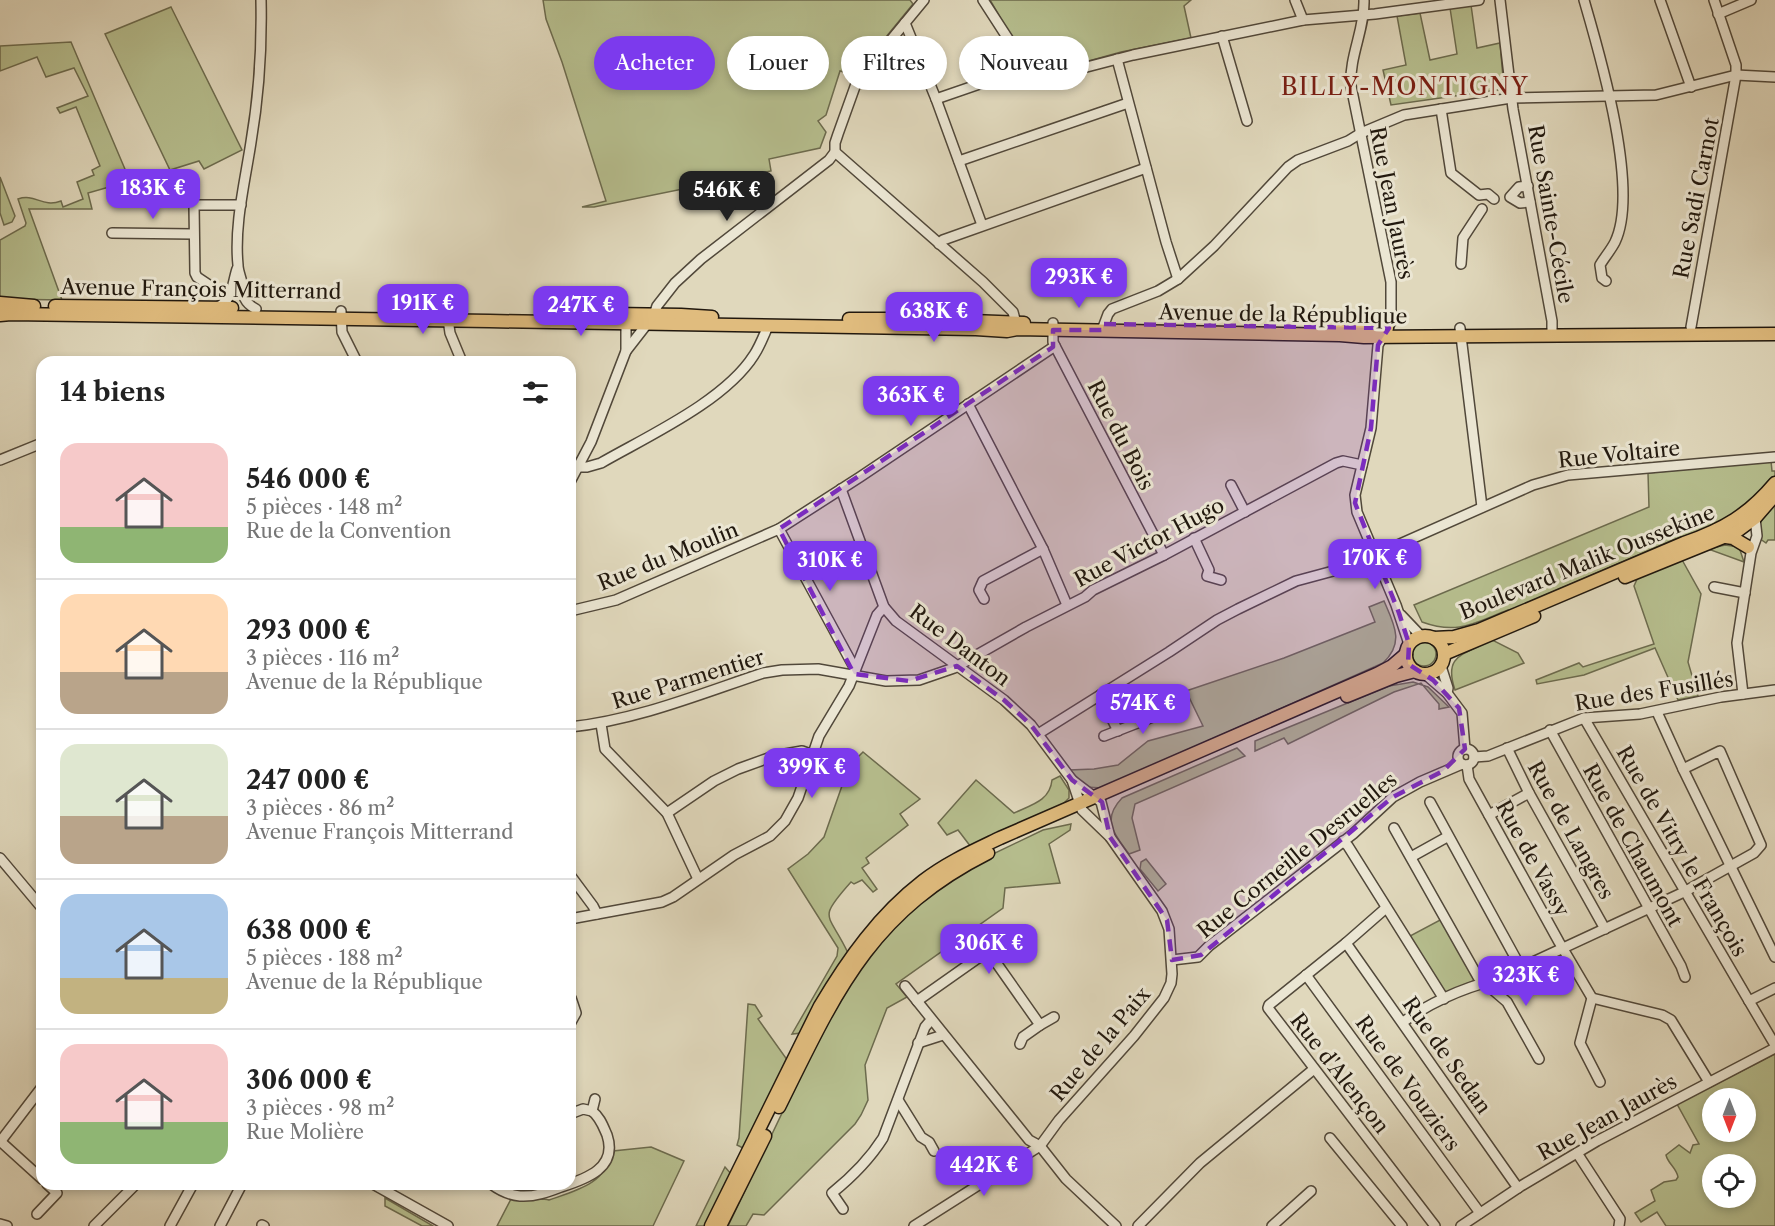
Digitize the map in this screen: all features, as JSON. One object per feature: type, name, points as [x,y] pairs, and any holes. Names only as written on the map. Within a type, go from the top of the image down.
[{"type":"main road","name":"Avenue François Mitterrand","points":[[0,303],[27,306],[218,312],[647,318]]},
{"type":"main road","name":"Avenue François Mitterrand","points":[[0,315],[218,312],[237,308],[341,314]]},
{"type":"main road","name":"Avenue de la République","points":[[647,318],[681,315],[1017,326],[1386,332],[1775,327]]},
{"type":"main road","name":"Avenue François Mitterrand","points":[[447,316],[626,325],[647,318]]},
{"type":"main road","name":"Avenue de la République","points":[[647,318],[768,326],[1007,331],[1017,326]]},
{"type":"main road","name":"Avenue de la République","points":[[1552,331],[1775,334]]},
{"type":"main road","name":"Boulevard Malik Oussekine","points":[[1443,660],[1681,553],[1726,537],[1775,483]]},
{"type":"main road","name":"Boulevard Malik Oussekine","points":[[1434,638],[1454,637],[1479,630],[1684,543],[1755,518],[1775,495]]},
{"type":"main road","points":[[1726,537],[1733,538],[1749,550]]},
{"type":"main road","points":[[711,1226],[820,1006],[850,957],[882,918],[923,881],[965,855],[1097,800],[1377,674],[1392,666],[1421,636],[1434,638],[1442,644],[1443,660],[1434,672],[1420,672],[1374,685],[1097,800]]},
{"type":"main road","points":[[1407,649],[1408,663],[1420,672]]},
{"type":"main road","points":[[720,1226],[828,1010],[858,960],[888,924],[929,888],[966,864],[1081,807]]},
{"type":"street","points":[[218,312],[231,296],[238,267],[241,205],[252,139],[257,86],[261,0]]},
{"type":"street","points":[[576,472],[591,442],[626,351],[647,318],[675,283],[701,259],[829,160],[835,152],[835,143],[857,81],[924,0]]},
{"type":"street","points":[[983,0],[1006,36]]},
{"type":"street","points":[[1295,0],[1303,20]]},
{"type":"street","points":[[1363,15],[1364,0]]},
{"type":"street","points":[[1089,66],[1303,20],[1363,15],[1479,0]]},
{"type":"street","name":"Rue Sainte-Cécile","points":[[1500,0],[1512,98],[1552,331]]},
{"type":"street","points":[[1584,0],[1612,104],[1620,158],[1622,208],[1615,242],[1600,265],[1602,278],[1606,281]]},
{"type":"street","points":[[1660,0],[1691,87]]},
{"type":"street","points":[[1714,0],[1736,65],[1736,75]]},
{"type":"street","points":[[1718,14],[1752,0]]},
{"type":"street","name":"Rue Jean Jaurès","points":[[1363,15],[1351,77],[1360,133],[1391,282],[1391,322],[1378,345],[1371,428],[1355,503],[1399,613]]},
{"type":"street","points":[[905,23],[936,99],[982,225]]},
{"type":"street","points":[[1222,36],[1247,121]]},
{"type":"street","points":[[1117,59],[1178,279]]},
{"type":"street","points":[[1103,327],[1112,309],[1158,291],[1178,279],[1214,246],[1298,159],[1348,141],[1360,133],[1404,115],[1512,98],[1656,95],[1736,75],[1775,77]]},
{"type":"street","name":"Rue Sadi Carnot","points":[[1691,327],[1736,75]]},
{"type":"street","points":[[936,99],[962,90]]},
{"type":"street","points":[[958,161],[1128,103]]},
{"type":"street","points":[[1441,109],[1451,173],[1479,195],[1482,209]]},
{"type":"street","points":[[835,152],[1005,304],[1013,312],[1017,326]]},
{"type":"street","points":[[939,244],[943,240],[982,225],[1146,168]]},
{"type":"street","points":[[1510,197],[1519,187],[1528,186]]},
{"type":"street","points":[[1479,195],[1488,194],[1494,199],[1510,197],[1520,203],[1530,202]]},
{"type":"street","points":[[1461,264],[1462,238],[1482,209],[1492,206],[1494,199]]},
{"type":"street","points":[[212,288],[195,273],[194,205],[241,205]]},
{"type":"street","points":[[112,233],[193,234]]},
{"type":"street","points":[[238,267],[243,296],[246,303],[256,309]]},
{"type":"street","points":[[231,296],[237,308]]},
{"type":"street","points":[[237,308],[243,296]]},
{"type":"street","points":[[341,314],[342,333],[354,356]]},
{"type":"street","points":[[447,316],[460,356]]},
{"type":"street","points":[[626,325],[626,351]]},
{"type":"street","points":[[579,467],[601,463],[689,412],[723,388],[754,355],[768,326]]},
{"type":"street","name":"Rue du Bois","points":[[1053,326],[1054,346],[1164,555]]},
{"type":"street","points":[[1460,332],[1482,507]]},
{"type":"street","name":"Rue du Moulin","points":[[576,610],[616,600],[779,529],[1054,346]]},
{"type":"street","points":[[969,404],[1043,549],[1067,605]]},
{"type":"street","points":[[0,460],[36,445]]},
{"type":"street","name":"Rue Voltaire","points":[[1038,734],[1217,620],[1238,609],[1296,581],[1348,567],[1533,484],[1568,475],[1775,457]]},
{"type":"street","name":"Rue Victor Hugo","points":[[956,666],[1336,463],[1342,461],[1362,465]]},
{"type":"street","points":[[1231,485],[1245,512]]},
{"type":"street","name":"Rue Danton","points":[[841,489],[884,607],[896,621],[1004,700],[1038,734],[1072,780],[1097,800]]},
{"type":"street","points":[[1749,550],[1757,536],[1755,518]]},
{"type":"street","points":[[1742,522],[1749,550],[1737,643],[1743,694]]},
{"type":"street","points":[[779,529],[855,671]]},
{"type":"street","points":[[1194,538],[1209,570],[1208,576],[1221,580]]},
{"type":"street","points":[[984,599],[979,590],[983,581],[1043,549]]},
{"type":"street","points":[[1714,587],[1745,593]]},
{"type":"street","points":[[576,918],[662,902],[777,830],[792,812],[819,736],[855,671],[878,615],[884,607]]},
{"type":"street","points":[[1399,613],[1421,636]]},
{"type":"street","points":[[1399,613],[1407,649]]},
{"type":"street","points":[[1443,660],[1447,693]]},
{"type":"street","name":"Rue Parmentier","points":[[576,726],[629,718],[763,673],[818,669],[855,671],[886,681],[909,681],[919,680],[956,666]]},
{"type":"street","points":[[1420,672],[1447,693],[1462,713],[1463,759]]},
{"type":"street","name":"Rue des Fusillés","points":[[1474,757],[1488,756],[1584,718],[1658,712],[1701,700],[1775,690]]},
{"type":"street","points":[[1101,695],[1118,731]]},
{"type":"street","points":[[1658,712],[1683,770],[1771,939],[1775,957]]},
{"type":"street","points":[[1104,736],[1158,715]]},
{"type":"street","name":"Rue de Vitry le François","points":[[1584,718],[1775,1046]]},
{"type":"street","points":[[601,724],[605,749],[667,813],[698,879]]},
{"type":"street","name":"Rue de Chaumont","points":[[1550,730],[1685,977]]},
{"type":"street","name":"Rue de Langres","points":[[1507,748],[1529,793],[1605,929]]},
{"type":"street","points":[[667,813],[714,781],[738,769],[774,756],[802,751],[813,755]]},
{"type":"street","points":[[1403,1022],[1444,999],[1521,968],[1684,892],[1754,853],[1761,845],[1720,751],[1683,770]]},
{"type":"street","name":"Rue Corneille Desruelles","points":[[1172,960],[1201,955],[1209,946],[1343,841],[1393,797],[1463,759],[1473,760],[1474,757]]},
{"type":"street","name":"Rue de Vassy","points":[[1463,759],[1469,779],[1592,998]]},
{"type":"street","name":"Rue Danton","points":[[1072,780],[1081,807]]},
{"type":"street","points":[[1489,815],[1529,793]]},
{"type":"street","points":[[1097,800],[1110,837]]},
{"type":"street","points":[[1430,802],[1447,837],[1451,840],[1521,968]]},
{"type":"street","points":[[1081,807],[1110,837]]},
{"type":"street","points":[[1394,828],[1478,977],[1507,1002],[1539,1059]]},
{"type":"street","name":"Rue de la Paix","points":[[1041,1146],[1059,1120],[1134,1036],[1164,998],[1171,983],[1172,960],[1169,929],[1162,910],[1110,837]]},
{"type":"street","points":[[1411,857],[1447,837]]},
{"type":"street","points":[[1343,841],[1444,999]]},
{"type":"street","points":[[0,858],[36,901]]},
{"type":"street","points":[[576,883],[594,906],[597,915]]},
{"type":"street","name":"Rue d'Alençon","points":[[1386,908],[1269,1005],[1269,1008],[1435,1226]]},
{"type":"street","name":"Rue de Sedan","points":[[1346,943],[1518,1188]]},
{"type":"street","points":[[917,1001],[988,951],[1040,1025]]},
{"type":"street","name":"Rue de Vouziers","points":[[1306,975],[1480,1213]]},
{"type":"street","points":[[905,986],[1029,1140],[1041,1146],[1066,1179],[1116,1226]]},
{"type":"street","points":[[1749,1001],[1775,988]]},
{"type":"street","points":[[1600,1082],[1580,1044],[1592,998],[1662,1015],[1671,1020],[1709,1082]]},
{"type":"street","points":[[1020,1044],[1023,1037],[1054,1017]]},
{"type":"street","points":[[843,1209],[832,1193],[856,1173],[883,1138],[918,1043],[931,1020]]},
{"type":"street","points":[[918,1043],[943,1035]]},
{"type":"street","name":"Rue Jean Jaurès","points":[[1466,1225],[1518,1188],[1577,1153],[1775,1046]]},
{"type":"street","points":[[1138,1226],[1200,1163],[1259,1112],[1314,1069]]},
{"type":"street","points":[[36,1095],[0,1142],[36,1174]]},
{"type":"street","points":[[592,1111],[595,1099]]},
{"type":"street","points":[[898,1100],[921,1137],[929,1142],[934,1151]]},
{"type":"street","points":[[576,1112],[583,1109],[592,1111],[601,1121],[609,1145],[603,1165],[593,1175],[576,1182]]},
{"type":"street","points":[[1330,1138],[1402,1226]]},
{"type":"street","points":[[914,1226],[1041,1146]]},
{"type":"street","points":[[1577,1153],[1620,1219],[1619,1226]]},
{"type":"street","points":[[37,1214],[57,1193],[54,1190]]},
{"type":"street","points":[[94,1226],[130,1190]]},
{"type":"street","points":[[170,1226],[190,1190]]},
{"type":"street","points":[[220,1226],[239,1190]]},
{"type":"street","points":[[384,1190],[448,1226]]},
{"type":"street","points":[[503,1190],[513,1195],[530,1196],[554,1190]]},
{"type":"street","points":[[1272,1226],[1311,1191]]},
{"type":"street","points":[[0,1224],[7,1226]]},
{"type":"highlighted area","points":[[1104,324],[1389,328],[1378,345],[1371,428],[1355,503],[1399,613],[1409,644],[1408,664],[1433,680],[1459,708],[1465,749],[1443,771],[1393,797],[1201,955],[1172,960],[1167,920],[1110,837],[1102,802],[1072,780],[1031,725],[1004,700],[957,666],[909,681],[854,674],[779,529],[1053,347],[1053,330],[1102,330]]},
{"type":"green space","points":[[543,0],[910,0],[913,4],[887,36],[841,36],[841,71],[826,115],[818,121],[826,132],[820,148],[769,159],[771,171],[594,207],[582,207],[606,201],[546,19]]},
{"type":"green space","points":[[990,0],[1191,0],[1184,6],[1191,38],[1089,61],[1089,36],[1011,36]]},
{"type":"green space","points":[[1471,5],[1477,48],[1500,43],[1504,89],[1391,105],[1383,70],[1406,65],[1397,16],[1420,13],[1430,60],[1457,54],[1450,8]]},
{"type":"green space","points":[[171,7],[242,150],[204,169],[199,161],[170,170],[105,34]]},
{"type":"green space","points":[[71,42],[130,181],[88,193],[92,209],[29,209],[62,300],[3,299],[0,296],[0,240],[25,226],[18,199],[29,198],[49,203],[61,201],[63,207],[83,199],[77,182],[94,175],[92,170],[100,166],[76,107],[60,113],[57,108],[88,96],[74,68],[46,77],[37,57],[0,71],[0,46]]},
{"type":"green space","points":[[0,177],[15,216],[12,222],[4,225],[0,213]]},
{"type":"green space","points":[[1771,461],[1775,476],[1750,504],[1716,525],[1673,540],[1511,610],[1466,626],[1446,627],[1422,622],[1414,605],[1649,507],[1648,473]]},
{"type":"green space","points":[[1775,498],[1775,540],[1768,540],[1766,543],[1759,538],[1759,517]]},
{"type":"green space","points":[[1725,545],[1739,547],[1744,562],[1708,549]]},
{"type":"green space","points":[[1681,558],[1701,594],[1688,662],[1698,696],[1678,700],[1655,648],[1584,675],[1537,684],[1536,680],[1579,663],[1583,667],[1654,644],[1634,586],[1638,577]]},
{"type":"green space","points":[[1384,601],[1394,625],[1396,641],[1390,656],[1383,663],[1102,788],[1086,787],[1070,770],[1118,765],[1148,741],[1203,726],[1186,691],[1284,658],[1375,622],[1369,607]]},
{"type":"green space","points":[[1492,639],[1518,653],[1524,663],[1455,690],[1452,668],[1455,661],[1466,652]]},
{"type":"green space","points":[[1424,642],[1433,645],[1436,654],[1433,663],[1424,666],[1415,663],[1412,654],[1415,645]]},
{"type":"green space","points":[[1413,682],[1418,684],[1394,692],[1288,744],[1284,738],[1255,751],[1255,741],[1389,686]]},
{"type":"green space","points":[[1423,685],[1449,707],[1439,709],[1439,704]]},
{"type":"green space","points":[[1237,748],[1245,756],[1135,804],[1132,818],[1140,850],[1129,854],[1115,833],[1111,820],[1112,813],[1122,798]]},
{"type":"green space","points":[[863,752],[920,799],[900,814],[908,825],[866,858],[869,863],[862,868],[877,889],[873,892],[862,880],[854,884],[851,882],[833,904],[829,917],[848,953],[802,1033],[792,1034],[837,956],[838,948],[788,869],[808,854],[824,837],[849,766]]},
{"type":"green space","points":[[1060,776],[1069,790],[1069,798],[1063,804],[971,847],[958,830],[947,835],[938,823],[976,780],[1014,813],[1044,798],[1052,780]]},
{"type":"green space","points":[[1071,824],[1070,830],[1049,844],[1060,883],[1005,888],[1003,908],[896,984],[907,997],[887,1008],[865,1065],[868,1100],[855,1124],[764,1215],[753,1214],[746,1226],[728,1226],[838,996],[897,918],[966,867],[1043,830]]},
{"type":"green space","points":[[1146,859],[1166,884],[1158,891],[1140,869],[1141,862]]},
{"type":"green space","points":[[1442,919],[1475,978],[1448,992],[1442,991],[1410,936]]},
{"type":"green space","points":[[748,1004],[755,1005],[762,1016],[758,1019],[788,1061],[745,1149],[737,1145]]},
{"type":"green space","points":[[1775,1054],[1775,1226],[1666,1226],[1657,1212],[1641,1222],[1635,1213],[1655,1201],[1651,1190],[1664,1182],[1676,1180],[1678,1177],[1666,1155],[1679,1145],[1690,1153],[1693,1145],[1699,1144],[1677,1104],[1702,1091],[1702,1142],[1756,1142],[1756,1088],[1708,1088]]},
{"type":"green space","points":[[651,1147],[684,1161],[653,1226],[497,1226],[511,1199],[549,1200],[570,1193],[597,1178],[604,1171],[613,1151]]},
{"type":"green space","points":[[725,1167],[732,1175],[707,1226],[696,1226]]},
{"type":"green space","points":[[385,1198],[433,1226],[422,1226],[385,1206]]},
{"type":"district","name":"BILLY-MONTIGNY","points":[[1405,86]]}]
